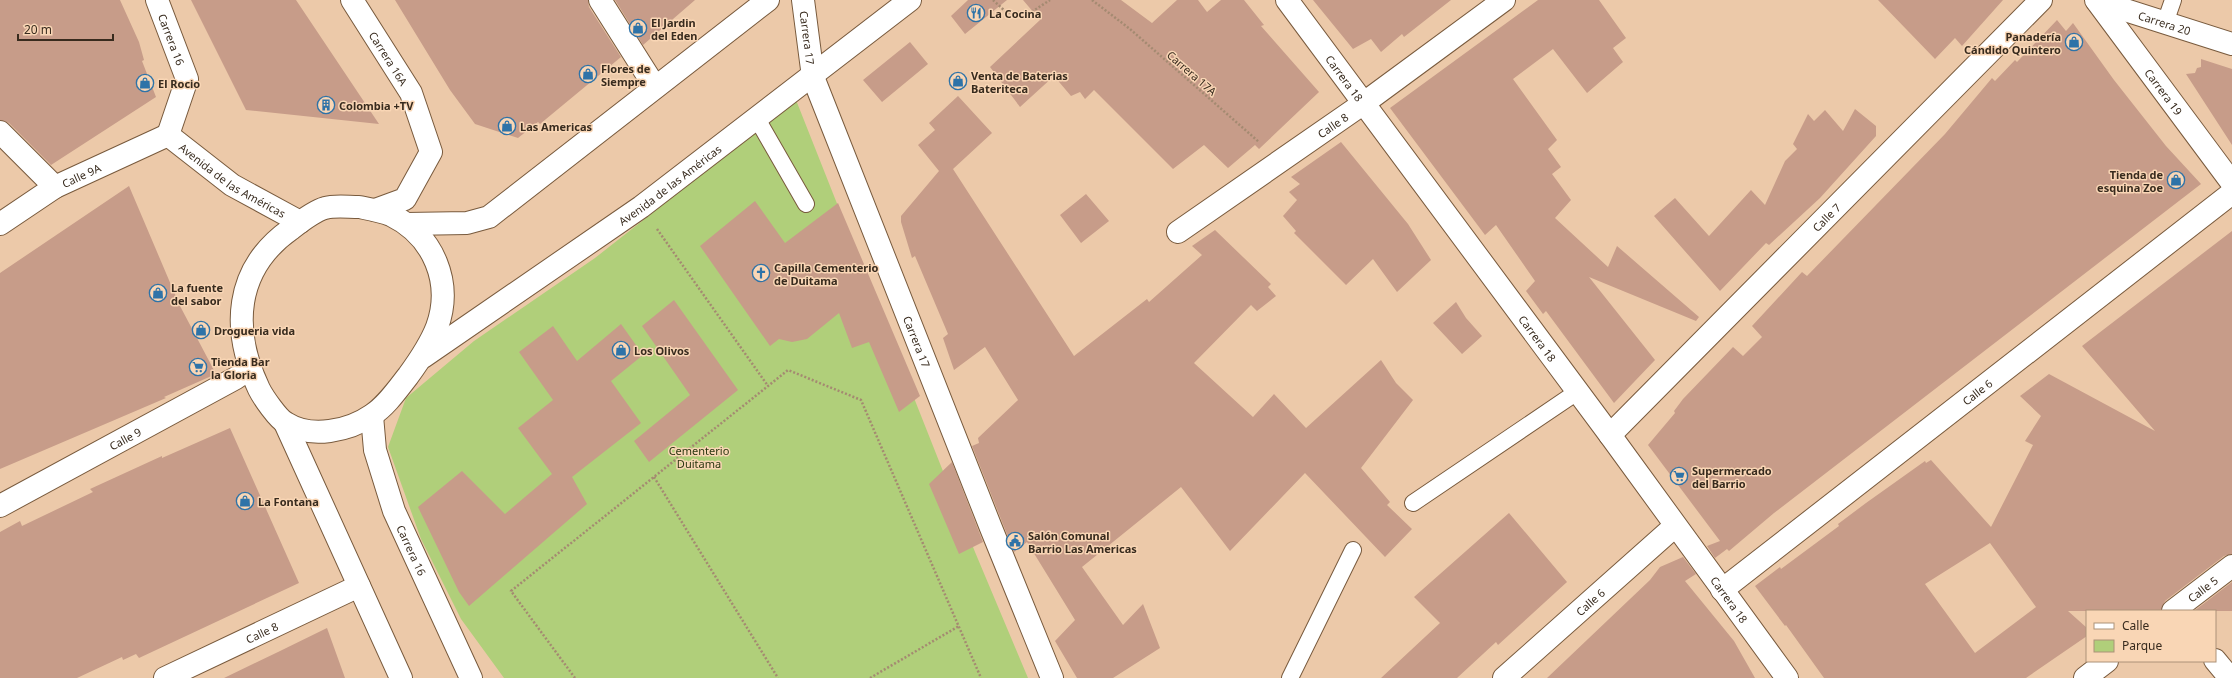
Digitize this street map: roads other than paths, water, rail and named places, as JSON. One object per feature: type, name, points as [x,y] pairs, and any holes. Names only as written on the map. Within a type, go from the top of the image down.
[{"type":"street","name":"Carrera 16","points":[[157,0],[187,79],[168,135]]},
{"type":"street","name":"Carrera 16A","points":[[352,0],[411,92],[431,152],[406,199],[375,210]]},
{"type":"street","points":[[600,0],[655,87]]},
{"type":"street","points":[[407,224],[467,223],[489,216],[768,0]]},
{"type":"street","name":"Carrera 17","points":[[803,0],[813,77],[990,528],[1052,678]]},
{"type":"street","name":"Avenida de las Américas","points":[[422,358],[641,207],[756,117],[813,77],[910,0]]},
{"type":"street","name":"Carrera 18","points":[[1287,0],[1610,435],[1787,678]]},
{"type":"street","name":"Calle 8","points":[[1178,232],[1364,103],[1504,0]]},
{"type":"street","name":"Calle 7","points":[[1610,435],[2042,0]]},
{"type":"street","name":"Carrera 20","points":[[2096,1],[2232,44]]},
{"type":"street","name":"Carrera 19","points":[[2096,1],[2232,183]]},
{"type":"street","points":[[0,132],[55,187]]},
{"type":"street","name":"Avenida de las Américas","points":[[168,135],[232,185],[300,222]]},
{"type":"street","name":"Calle 9A","points":[[0,224],[55,187],[168,135]]},
{"type":"street","name":"Calle 6","points":[[1722,590],[2232,193]]},
{"type":"street","points":[[285,423],[304,429],[325,432],[349,426],[372,416],[391,397],[422,358],[437,327],[443,296],[440,270],[424,239],[407,224],[390,214],[358,207],[325,208],[300,222],[280,236],[262,254],[248,279],[242,306],[242,324],[243,345],[249,369],[261,395],[285,423],[401,678]]},
{"type":"street","name":"Calle 9","points":[[0,506],[236,378],[249,369]]},
{"type":"street","name":"Carrera 16","points":[[372,416],[375,450],[394,511],[471,678]]},
{"type":"street","name":"Calle 6","points":[[1504,678],[1675,526]]},
{"type":"street","name":"Calle 5","points":[[2175,610],[2232,566]]},
{"type":"street","name":"Calle 8","points":[[164,678],[359,586]]},
{"type":"street","points":[[2216,661],[2230,678]]},
{"type":"street","points":[[2085,678],[2106,662]]},
{"type":"lane","points":[[2165,23],[2173,0]]},
{"type":"lane","points":[[756,117],[806,204]]},
{"type":"lane","points":[[1413,503],[1577,392]]},
{"type":"lane","points":[[1290,678],[1353,550]]},
{"type":"place","name":"La Cocina","points":[[976,13]]},
{"type":"place","name":"El Jardin del Eden","points":[[638,28]]},
{"type":"place","name":"Panadería Cándido Quintero","points":[[2074,42]]},
{"type":"place","name":"Flores de Siempre","points":[[588,74]]},
{"type":"place","name":"Venta de Baterias Bateriteca","points":[[958,81]]},
{"type":"place","name":"El Rocio","points":[[145,83]]},
{"type":"place","name":"Colombia +TV","points":[[326,105]]},
{"type":"place","name":"Las Americas","points":[[507,126]]},
{"type":"place","name":"Tienda de esquina Zoe","points":[[2176,180]]},
{"type":"place","name":"Capilla Cementerio de Duitama","points":[[761,273]]},
{"type":"place","name":"La fuente del sabor","points":[[158,293]]},
{"type":"place","name":"Drogueria vida","points":[[201,330]]},
{"type":"place","name":"Los Olivos","points":[[621,350]]},
{"type":"place","name":"Tienda Bar la Gloria","points":[[198,367]]},
{"type":"place","name":"Supermercado del Barrio","points":[[1679,476]]},
{"type":"place","name":"La Fontana","points":[[245,501]]},
{"type":"place","name":"Salón Comunal Barrio Las Americas","points":[[1015,541]]},
{"type":"park label","name":"Cementerio Duitama","points":[[699,456]]}]
